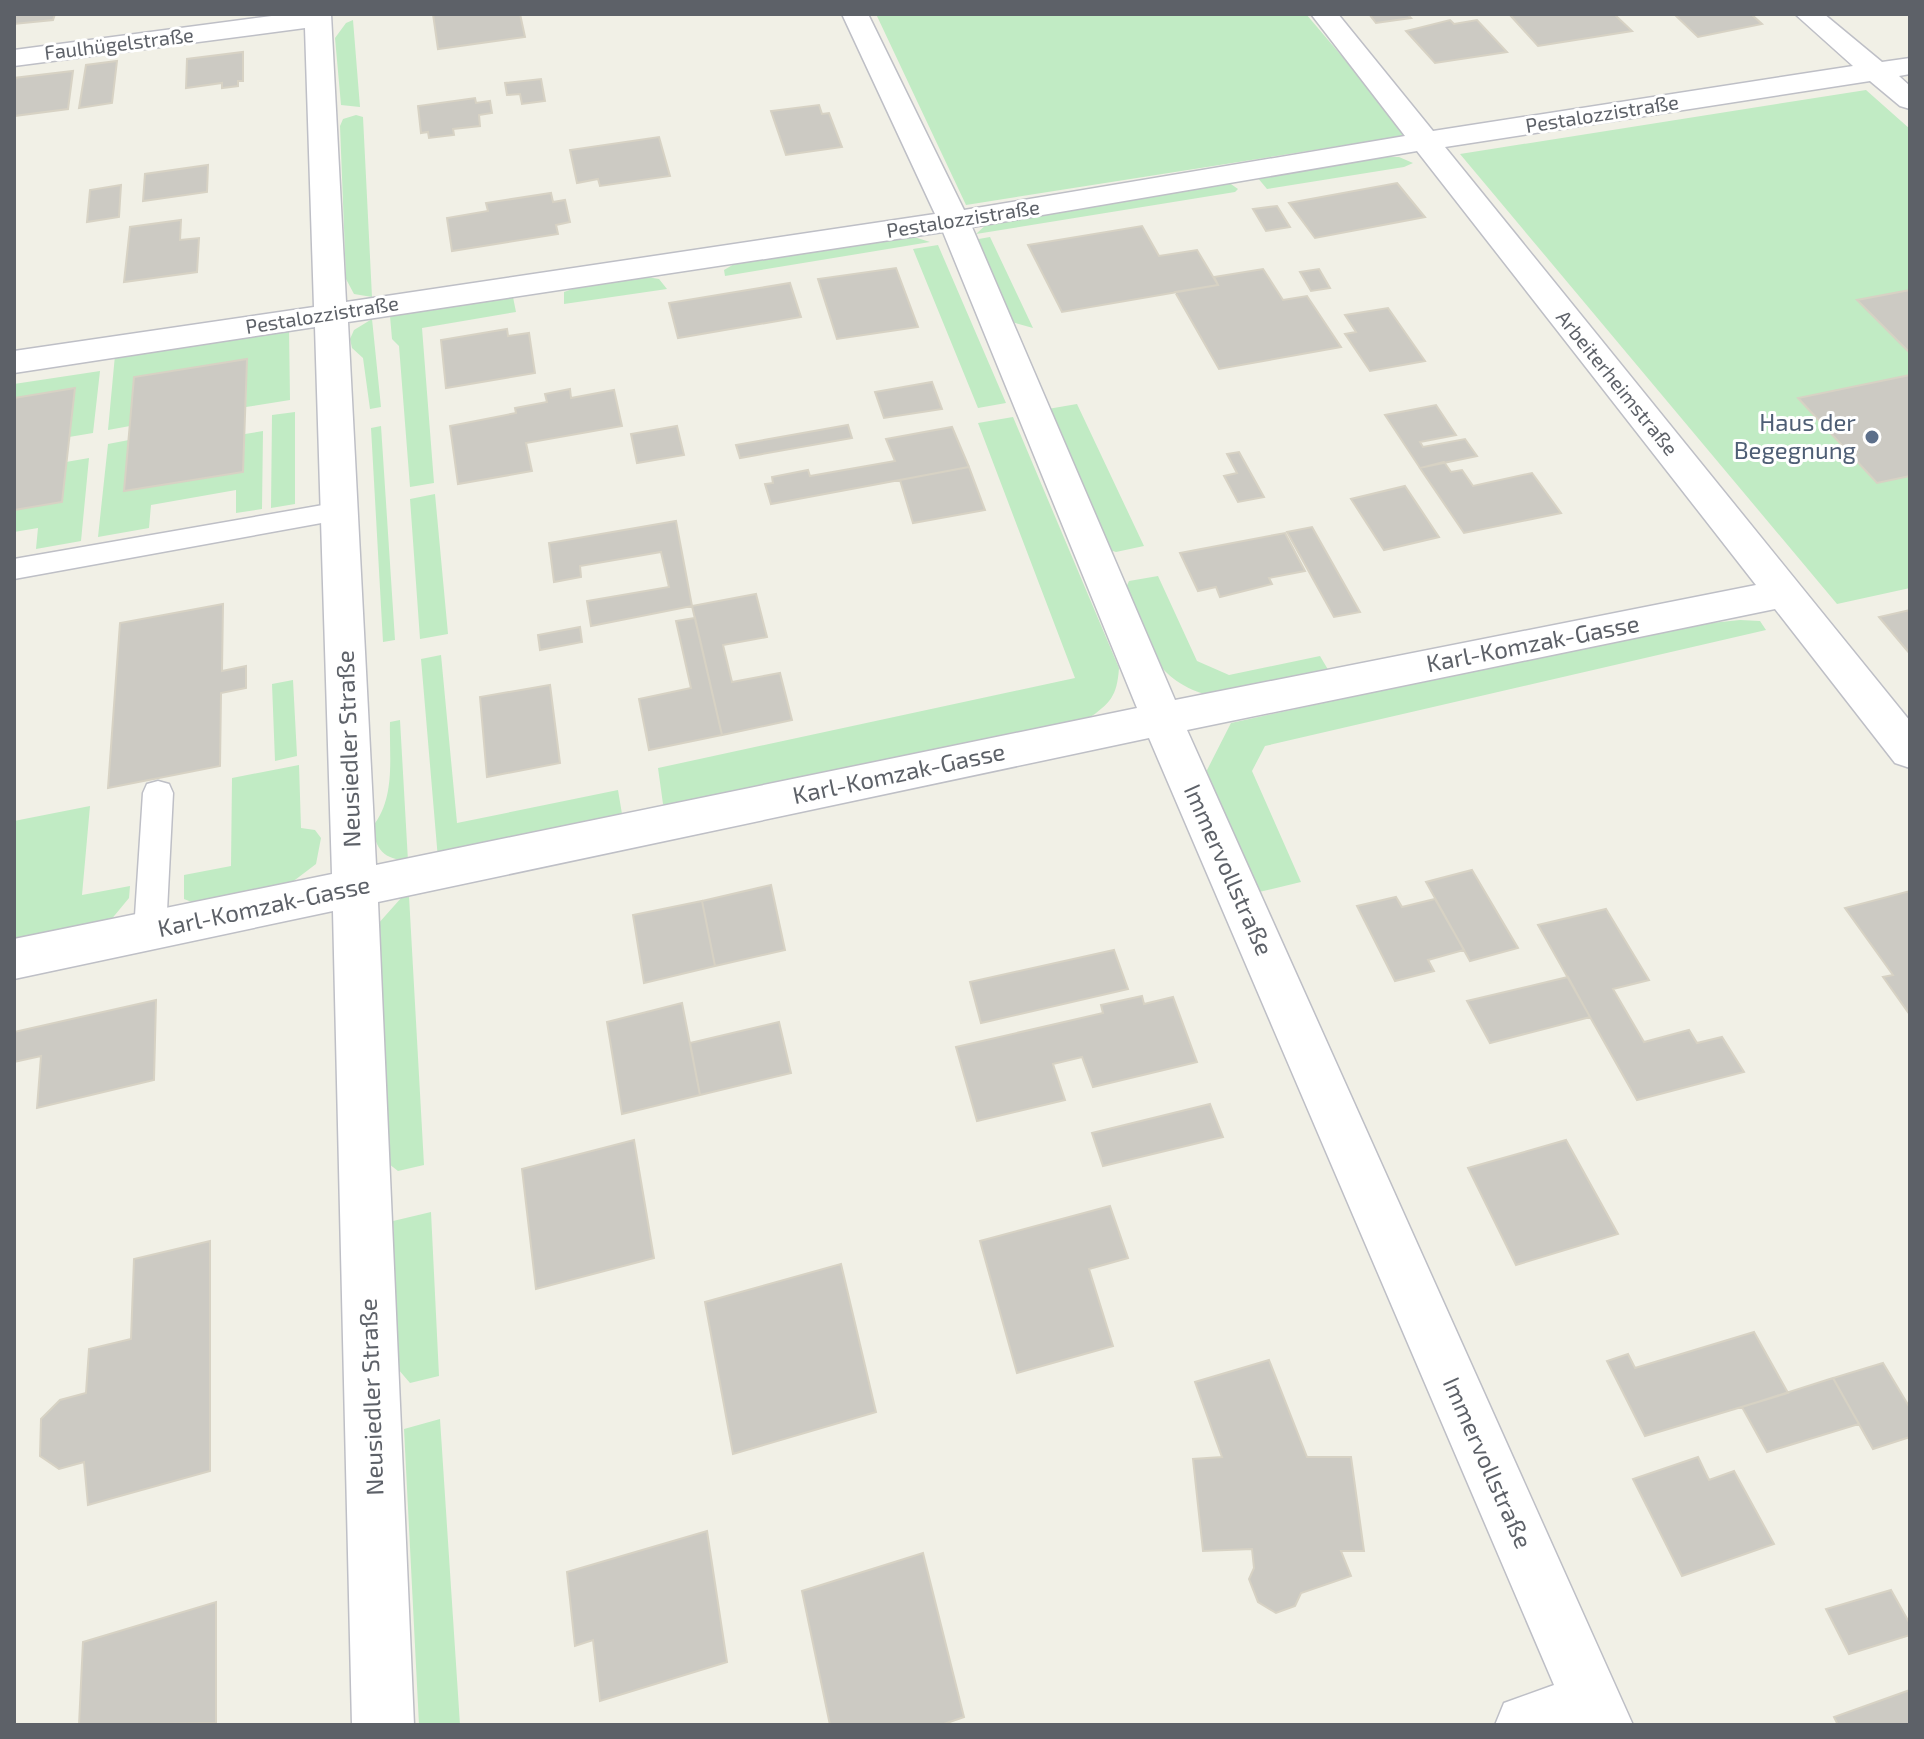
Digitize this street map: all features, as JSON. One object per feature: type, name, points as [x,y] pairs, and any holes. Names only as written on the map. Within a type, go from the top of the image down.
[{"type":"street","name":"Immervollstraße","points":[[855,14],[954,221],[1162,719],[1597,1714]]},
{"type":"street","name":"Arbeiterheimstraße","points":[[1324,14],[1910,751]]},
{"type":"street","points":[[1808,14],[1910,100]]},
{"type":"street","name":"Faulhügelstraße","points":[[14,58],[318,16]]},
{"type":"street","name":"Neusiedler Straße","points":[[318,16],[355,888],[383,1725]]},
{"type":"street","name":"Pestalozzistraße","points":[[14,362],[954,221],[1425,141],[1910,66]]},
{"type":"street","name":"Karl-Komzak-Gasse","points":[[14,959],[1162,719],[1784,593]]},
{"type":"street","points":[[1526,1725],[1597,1714]]},
{"type":"lane","points":[[14,569],[340,511]]},
{"type":"lane","points":[[150,931],[158,793]]},
{"type":"green space","points":[[876,14],[1306,14],[1409,135],[966,205]]},
{"type":"green space","points":[[353,20],[360,107],[341,105],[335,38],[346,23]]},
{"type":"green space","points":[[1866,90],[1910,129],[1910,588],[1837,604],[1460,154]]},
{"type":"green space","points":[[356,115],[363,117],[372,297],[354,294],[346,279],[340,126],[343,119]]},
{"type":"green space","points":[[1381,157],[1399,157],[1413,163],[1267,189],[1257,177]]},
{"type":"green space","points":[[1228,182],[1238,189],[1235,192],[976,234],[988,223]]},
{"type":"green space","points":[[911,236],[930,242],[725,276],[724,270],[741,260]]},
{"type":"green space","points":[[990,237],[1033,328],[1012,322],[973,240]]},
{"type":"green space","points":[[938,245],[1006,403],[978,408],[913,249]]},
{"type":"green space","points":[[647,277],[659,279],[667,289],[564,304],[564,292],[575,288]]},
{"type":"green space","points":[[513,297],[516,312],[422,328],[434,483],[410,487],[399,346],[392,339],[390,316]]},
{"type":"green space","points":[[372,319],[381,407],[370,409],[363,358],[352,348],[350,339],[354,330]]},
{"type":"green space","points":[[289,328],[290,400],[246,407],[247,359],[135,377],[130,426],[108,430],[115,355]]},
{"type":"green space","points":[[100,371],[93,433],[69,437],[75,389],[14,398],[14,384]]},
{"type":"green space","points":[[1077,404],[1144,546],[1116,552],[1103,548],[1042,410]]},
{"type":"green space","points":[[295,412],[295,504],[271,508],[272,415]]},
{"type":"green space","points":[[1013,417],[1119,668],[1114,693],[1107,703],[1088,719],[671,810],[663,804],[658,768],[1075,678],[978,423]]},
{"type":"green space","points":[[381,426],[395,640],[383,642],[371,428]]},
{"type":"green space","points":[[263,431],[262,509],[236,513],[236,490],[151,505],[149,528],[98,537],[108,444],[129,440],[125,490],[243,472],[245,434]]},
{"type":"green space","points":[[89,458],[81,541],[36,549],[38,528],[14,532],[14,510],[61,502],[66,462]]},
{"type":"green space","points":[[435,494],[448,634],[420,639],[410,499]]},
{"type":"green space","points":[[1158,576],[1197,661],[1229,675],[1320,656],[1330,673],[1207,695],[1188,688],[1162,668],[1153,655],[1124,592],[1129,581]]},
{"type":"green space","points":[[1760,621],[1766,630],[1265,746],[1252,771],[1301,882],[1259,892],[1205,774],[1231,723],[1673,627]]},
{"type":"green space","points":[[441,655],[457,823],[618,790],[623,820],[438,859],[421,659]]},
{"type":"green space","points":[[293,680],[297,756],[275,761],[272,684]]},
{"type":"green space","points":[[400,720],[408,861],[382,852],[373,826],[388,790],[390,722]]},
{"type":"green space","points":[[299,765],[301,828],[315,830],[321,838],[316,864],[291,883],[197,904],[184,899],[184,875],[231,866],[232,778]]},
{"type":"green space","points":[[90,806],[82,895],[130,886],[129,898],[110,921],[14,940],[14,821]]},
{"type":"green space","points":[[409,896],[424,1165],[398,1171],[389,1164],[377,925],[402,897]]},
{"type":"green space","points":[[431,1212],[439,1376],[410,1383],[398,1369],[393,1221]]},
{"type":"green space","points":[[440,1419],[460,1725],[419,1725],[404,1429]]},
{"type":"building","points":[[14,14],[55,14],[53,20],[14,24]]},
{"type":"building","points":[[433,14],[520,14],[525,37],[438,49]]},
{"type":"building","points":[[1369,14],[1407,14],[1411,18],[1376,23]]},
{"type":"building","points":[[1509,14],[1614,14],[1632,31],[1538,46]]},
{"type":"building","points":[[1674,14],[1751,14],[1762,24],[1698,37]]},
{"type":"building","points":[[1450,20],[1454,24],[1477,20],[1507,52],[1435,63],[1406,31]]},
{"type":"building","points":[[243,52],[243,81],[238,81],[238,86],[222,88],[222,83],[186,88],[187,59]]},
{"type":"building","points":[[117,61],[112,103],[79,108],[86,65]]},
{"type":"building","points":[[73,71],[68,109],[14,116],[14,78]]},
{"type":"building","points":[[541,79],[545,101],[522,104],[520,94],[507,95],[505,83]]},
{"type":"building","points":[[475,98],[476,103],[490,101],[492,113],[479,115],[480,126],[453,129],[454,135],[429,138],[428,132],[421,133],[418,106]]},
{"type":"building","points":[[819,105],[822,114],[829,113],[842,147],[786,155],[771,111]]},
{"type":"building","points":[[659,137],[670,176],[600,186],[598,179],[577,183],[570,150]]},
{"type":"building","points":[[208,165],[207,192],[143,201],[145,174]]},
{"type":"building","points":[[1397,183],[1425,217],[1315,238],[1289,203]]},
{"type":"building","points":[[121,185],[119,217],[87,222],[90,190]]},
{"type":"building","points":[[551,193],[553,202],[565,200],[570,222],[556,225],[558,234],[452,251],[447,218],[488,211],[486,203]]},
{"type":"building","points":[[1277,206],[1290,227],[1266,231],[1253,209]]},
{"type":"building","points":[[181,220],[180,240],[199,238],[197,272],[124,282],[130,227]]},
{"type":"building","points":[[1142,226],[1159,256],[1197,250],[1218,285],[1062,312],[1028,245]]},
{"type":"building","points":[[896,268],[918,327],[837,339],[818,279]]},
{"type":"building","points":[[1263,269],[1283,300],[1307,296],[1341,347],[1219,369],[1175,292],[1218,285],[1214,277]]},
{"type":"building","points":[[1319,269],[1330,288],[1311,291],[1300,272]]},
{"type":"building","points":[[790,283],[801,317],[678,338],[669,303]]},
{"type":"building","points":[[1910,290],[1910,353],[1857,300]]},
{"type":"building","points":[[1388,308],[1425,361],[1370,371],[1345,334],[1356,332],[1345,315]]},
{"type":"building","points":[[507,329],[508,336],[529,333],[535,373],[446,388],[441,340]]},
{"type":"building","points":[[247,359],[243,472],[124,491],[134,377]]},
{"type":"building","name":"Haus der Begegnung","points":[[1910,375],[1910,476],[1877,483],[1798,398]]},
{"type":"building","points":[[932,382],[942,409],[884,418],[875,392]]},
{"type":"building","points":[[75,388],[62,502],[14,510],[14,398]]},
{"type":"building","points":[[570,389],[571,398],[614,390],[622,426],[526,443],[532,471],[458,484],[450,426],[516,413],[515,408],[547,402],[545,394]]},
{"type":"building","points":[[1436,405],[1456,435],[1420,442],[1423,447],[1465,439],[1477,456],[1420,468],[1385,415]]},
{"type":"building","points":[[848,425],[852,438],[740,458],[736,445]]},
{"type":"building","points":[[677,426],[684,455],[637,463],[631,434]]},
{"type":"building","points":[[952,427],[969,467],[771,504],[765,484],[773,483],[772,477],[808,470],[810,476],[895,461],[886,439]]},
{"type":"building","points":[[1239,452],[1264,497],[1238,502],[1224,476],[1237,473],[1227,454]]},
{"type":"building","points":[[1444,462],[1451,472],[1462,470],[1473,486],[1532,473],[1561,513],[1464,533],[1420,468]]},
{"type":"building","points":[[969,467],[985,510],[913,523],[900,480]]},
{"type":"building","points":[[1405,486],[1439,537],[1384,550],[1351,499]]},
{"type":"building","points":[[676,521],[692,606],[591,626],[587,601],[669,587],[661,552],[580,566],[581,577],[554,582],[549,543]]},
{"type":"building","points":[[1312,527],[1360,612],[1334,617],[1287,532]]},
{"type":"building","points":[[1285,533],[1305,571],[1269,578],[1272,584],[1220,597],[1216,587],[1198,591],[1180,553]]},
{"type":"building","points":[[756,594],[767,637],[723,645],[732,682],[780,673],[792,720],[722,735],[692,606]]},
{"type":"building","points":[[223,604],[222,671],[246,666],[246,688],[221,693],[220,766],[108,788],[120,623]]},
{"type":"building","points":[[1910,610],[1910,654],[1879,617]]},
{"type":"building","points":[[695,618],[722,735],[649,750],[639,699],[691,688],[676,621]]},
{"type":"building","points":[[580,627],[582,642],[540,650],[538,635]]},
{"type":"building","points":[[550,685],[560,763],[487,777],[480,697]]},
{"type":"building","points":[[1472,870],[1518,948],[1470,961],[1426,882]]},
{"type":"building","points":[[771,885],[785,950],[715,966],[702,901]]},
{"type":"building","points":[[1910,891],[1910,1015],[1883,977],[1893,975],[1845,908]]},
{"type":"building","points":[[1396,897],[1402,907],[1435,899],[1464,950],[1428,960],[1434,971],[1395,981],[1357,906]]},
{"type":"building","points":[[702,901],[715,966],[644,983],[633,915]]},
{"type":"building","points":[[1606,909],[1649,980],[1613,989],[1644,1042],[1689,1030],[1697,1043],[1722,1037],[1744,1072],[1637,1100],[1538,925]]},
{"type":"building","points":[[1114,950],[1128,989],[981,1023],[970,982]]},
{"type":"building","points":[[1568,977],[1590,1017],[1490,1043],[1467,1001]]},
{"type":"building","points":[[1142,996],[1144,1004],[1173,997],[1197,1062],[1093,1087],[1082,1057],[1053,1064],[1065,1100],[977,1121],[956,1047],[1103,1013],[1101,1005]]},
{"type":"building","points":[[156,1000],[154,1080],[37,1108],[41,1056],[14,1062],[14,1032]]},
{"type":"building","points":[[682,1003],[700,1095],[622,1114],[607,1022]]},
{"type":"building","points":[[779,1022],[791,1073],[700,1095],[690,1043]]},
{"type":"building","points":[[1210,1104],[1223,1137],[1103,1166],[1092,1133]]},
{"type":"building","points":[[634,1140],[654,1258],[536,1289],[522,1169]]},
{"type":"building","points":[[1566,1140],[1618,1234],[1516,1265],[1468,1168]]},
{"type":"building","points":[[1110,1206],[1128,1258],[1089,1269],[1113,1346],[1017,1373],[980,1241]]},
{"type":"building","points":[[210,1241],[210,1471],[88,1505],[84,1462],[59,1469],[40,1456],[41,1419],[60,1400],[86,1393],[89,1349],[131,1339],[134,1259]]},
{"type":"building","points":[[841,1264],[876,1412],[733,1454],[705,1302]]},
{"type":"building","points":[[1754,1332],[1788,1393],[1645,1436],[1607,1361],[1628,1354],[1635,1368]]},
{"type":"building","points":[[1269,1360],[1307,1457],[1351,1457],[1364,1551],[1341,1551],[1351,1576],[1301,1593],[1295,1606],[1276,1613],[1258,1602],[1249,1579],[1254,1568],[1252,1549],[1203,1551],[1193,1459],[1222,1457],[1195,1382]]},
{"type":"building","points":[[1883,1363],[1910,1408],[1910,1437],[1873,1449],[1833,1378]]},
{"type":"building","points":[[1833,1378],[1859,1424],[1767,1452],[1742,1407]]},
{"type":"building","points":[[1698,1457],[1709,1480],[1734,1471],[1774,1544],[1682,1576],[1633,1479]]},
{"type":"building","points":[[707,1531],[727,1662],[600,1701],[593,1640],[575,1646],[567,1572]]},
{"type":"building","points":[[923,1553],[964,1717],[941,1725],[830,1725],[802,1591]]},
{"type":"building","points":[[1891,1590],[1910,1624],[1910,1635],[1849,1654],[1826,1609]]},
{"type":"building","points":[[216,1602],[216,1723],[79,1725],[83,1642]]},
{"type":"building","points":[[1910,1690],[1910,1725],[1838,1725],[1834,1717]]},
{"type":"place","name":"Haus der Begegnung","points":[[1872,437]]}]
